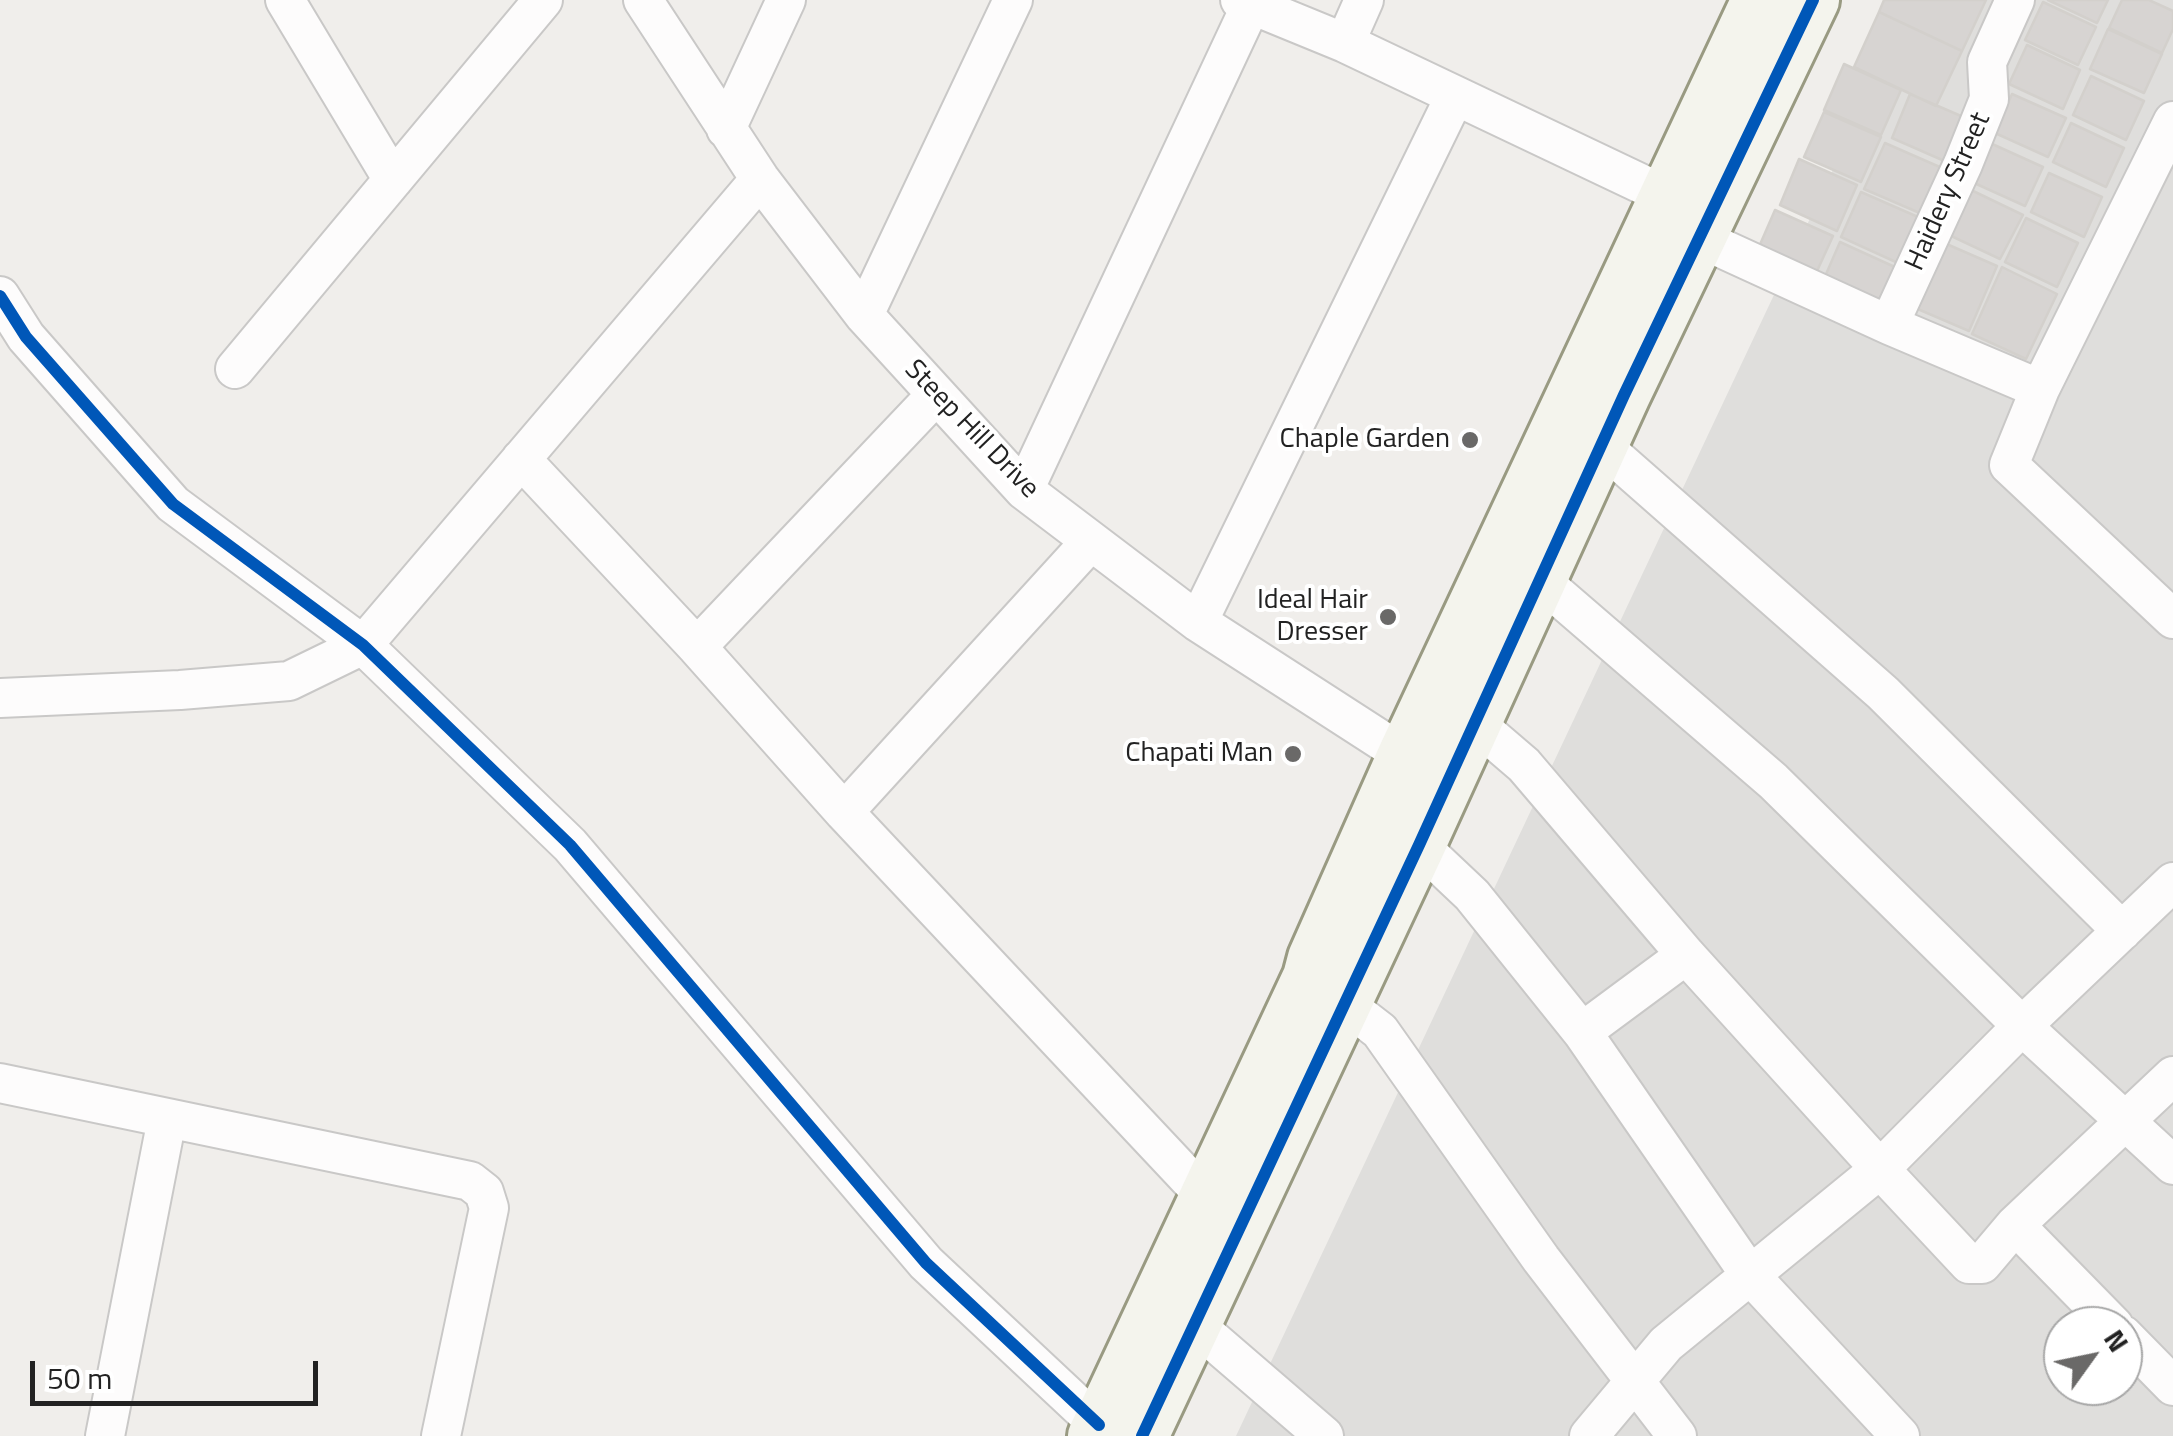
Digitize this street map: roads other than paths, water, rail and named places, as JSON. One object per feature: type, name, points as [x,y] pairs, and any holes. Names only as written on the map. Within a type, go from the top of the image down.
[{"type":"street","points":[[285,0],[393,180]]},
{"type":"street","points":[[235,369],[543,0]]},
{"type":"street","name":"Steep Hill Drive","points":[[643,0],[760,179],[864,315],[1024,490],[1198,622],[1404,755]]},
{"type":"street","points":[[726,129],[786,0]]},
{"type":"street","points":[[864,315],[1012,0]]},
{"type":"street","points":[[1344,44],[1364,0]]},
{"type":"street","points":[[1677,1436],[1541,1259],[1380,1031],[1327,990],[1314,958],[1404,755],[1758,0]]},
{"type":"street","points":[[1112,1432],[1206,1197],[1327,990],[1419,845],[1602,445],[1813,0]]},
{"type":"street","name":"Haidery Street","points":[[1889,325],[1989,99],[1987,62],[2016,0]]},
{"type":"street","points":[[1024,490],[1246,2],[1667,196]]},
{"type":"street","points":[[1198,622],[1455,96]]},
{"type":"street","points":[[2173,121],[2163,169],[2040,389],[2008,465],[2173,619]]},
{"type":"street","points":[[0,698],[288,682],[363,645],[760,179]]},
{"type":"street","points":[[1700,238],[2040,389]]},
{"type":"street","points":[[0,296],[26,338],[173,504],[363,645],[570,845],[926,1263],[1112,1432]]},
{"type":"street","points":[[697,648],[936,395]]},
{"type":"street","points":[[1602,445],[1883,694],[2122,931]]},
{"type":"street","points":[[521,459],[844,812],[1206,1197]]},
{"type":"street","points":[[844,812],[1091,541]]},
{"type":"street","points":[[1540,580],[1774,781],[2022,1026],[2173,1165]]},
{"type":"street","points":[[1475,723],[1524,766],[1686,955],[1969,1264],[1982,1264],[2015,1225],[2173,1076]]},
{"type":"street","points":[[1419,845],[1472,895],[1582,1032],[1750,1275],[1900,1436]]},
{"type":"street","points":[[1589,1436],[1666,1344],[1880,1170],[2022,1026],[2173,882]]},
{"type":"street","points":[[1582,1032],[1686,955]]},
{"type":"street","points":[[1112,1432],[1194,1324],[1327,990]]},
{"type":"street","points":[[0,1084],[470,1181],[484,1192],[489,1208],[441,1436]]},
{"type":"street","points":[[105,1436],[167,1119]]},
{"type":"street","points":[[2015,1225],[2094,1306]]},
{"type":"street","points":[[1194,1324],[1324,1436]]},
{"type":"street","points":[[2143,1355],[2173,1386]]},
{"type":"place","name":"Chaple Garden","points":[[1470,440]]},
{"type":"place","name":"Ideal Hair Dresser","points":[[1388,617]]},
{"type":"place","name":"Chapati Man","points":[[1293,754]]}]
